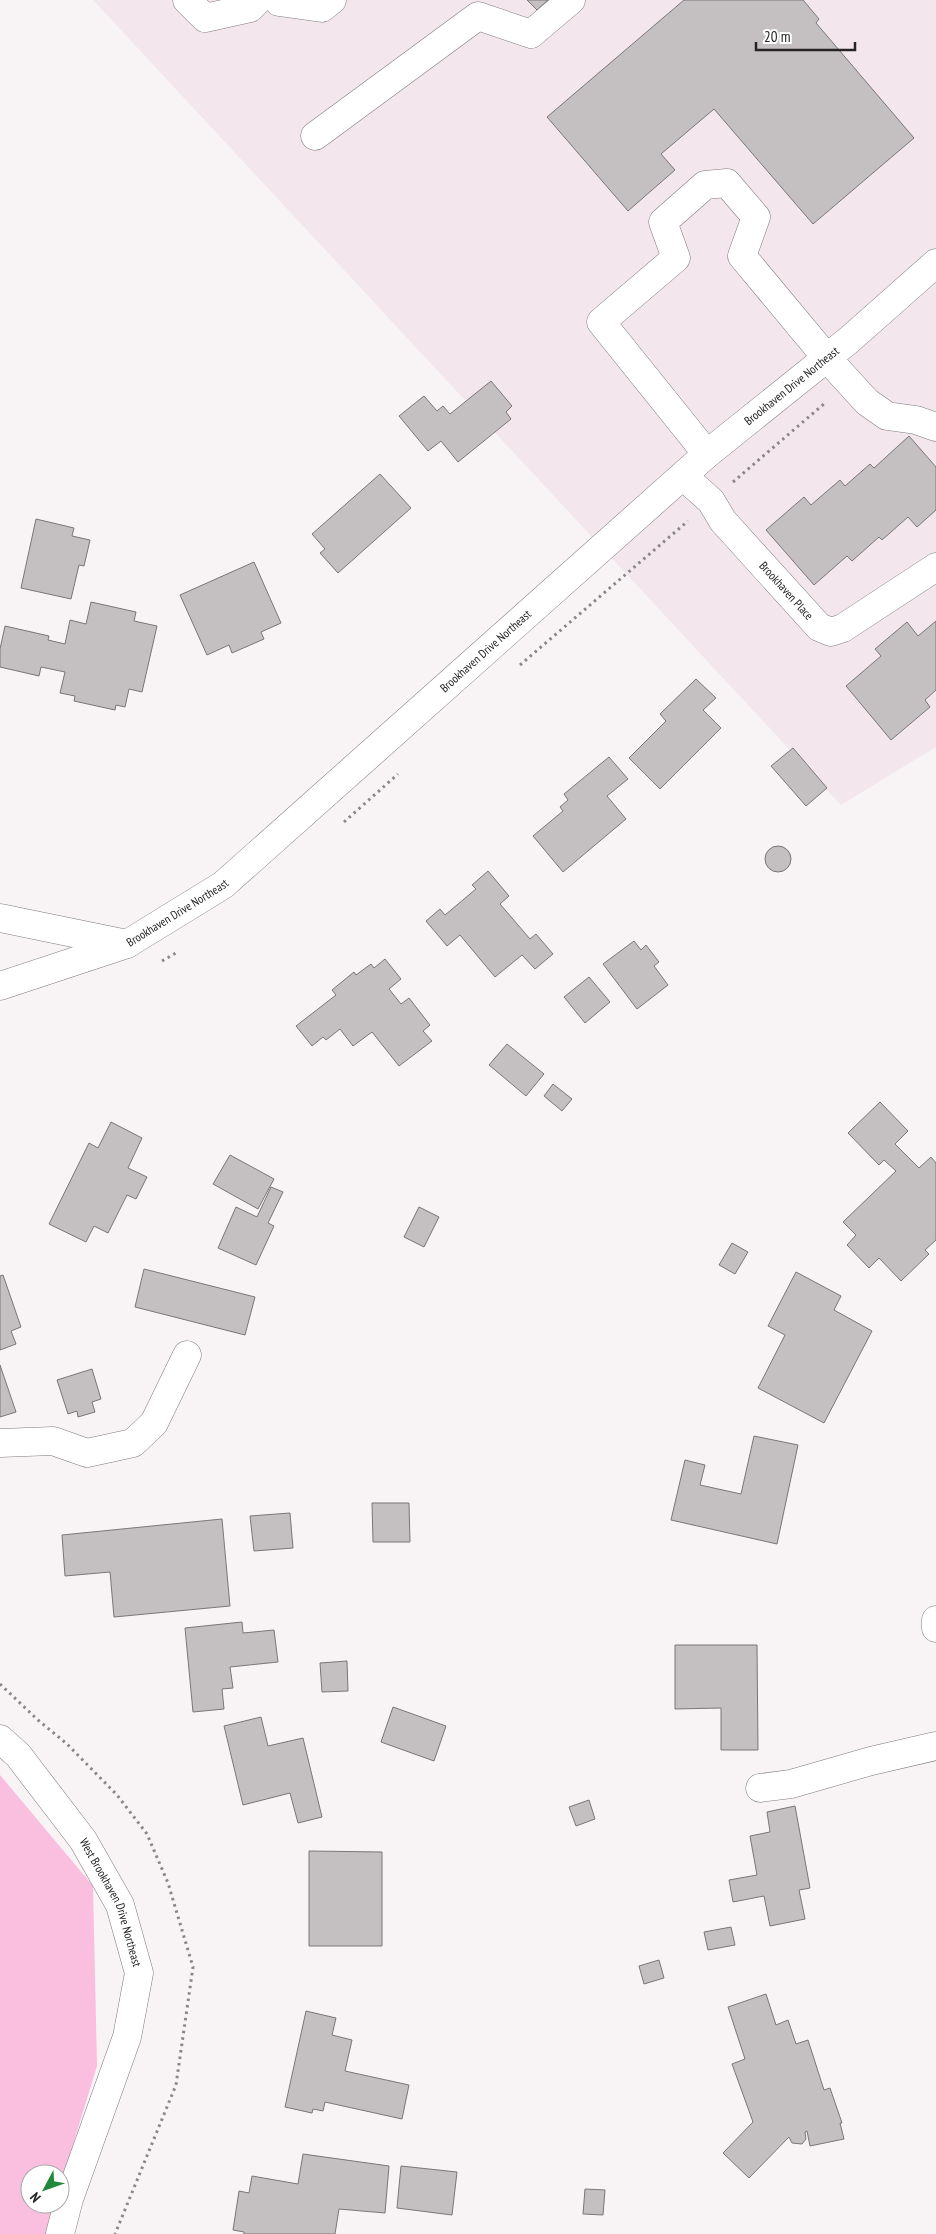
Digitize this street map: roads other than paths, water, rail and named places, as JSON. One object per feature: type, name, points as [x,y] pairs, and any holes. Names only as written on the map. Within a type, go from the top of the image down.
[{"type":"street","points":[[240,4],[322,8],[332,0]]},
{"type":"street","points":[[315,136],[478,16],[531,34],[571,0]]},
{"type":"street","points":[[707,454],[601,322],[676,258],[663,222],[705,185],[727,183],[756,217],[742,256],[826,357],[867,402],[887,416],[916,420],[936,427]]},
{"type":"street","name":"Brookhaven Drive Northeast","points":[[0,918],[127,944],[223,885],[707,454],[826,357],[936,263]]},
{"type":"street","name":"Brookhaven Place","points":[[683,476],[711,501],[723,521],[819,626],[830,632],[843,628],[936,567]]},
{"type":"street","points":[[0,986],[127,944]]},
{"type":"street","points":[[0,1443],[53,1441],[87,1453],[133,1442],[154,1423],[187,1355]]},
{"type":"street","points":[[936,1620],[936,1628]]},
{"type":"street","name":"West Brookhaven Drive Northeast","points":[[0,1739],[18,1755],[83,1840],[120,1906],[139,1973],[127,2037],[69,2200],[60,2234]]},
{"type":"street","points":[[760,1788],[791,1784],[871,1761],[936,1746]]}]
